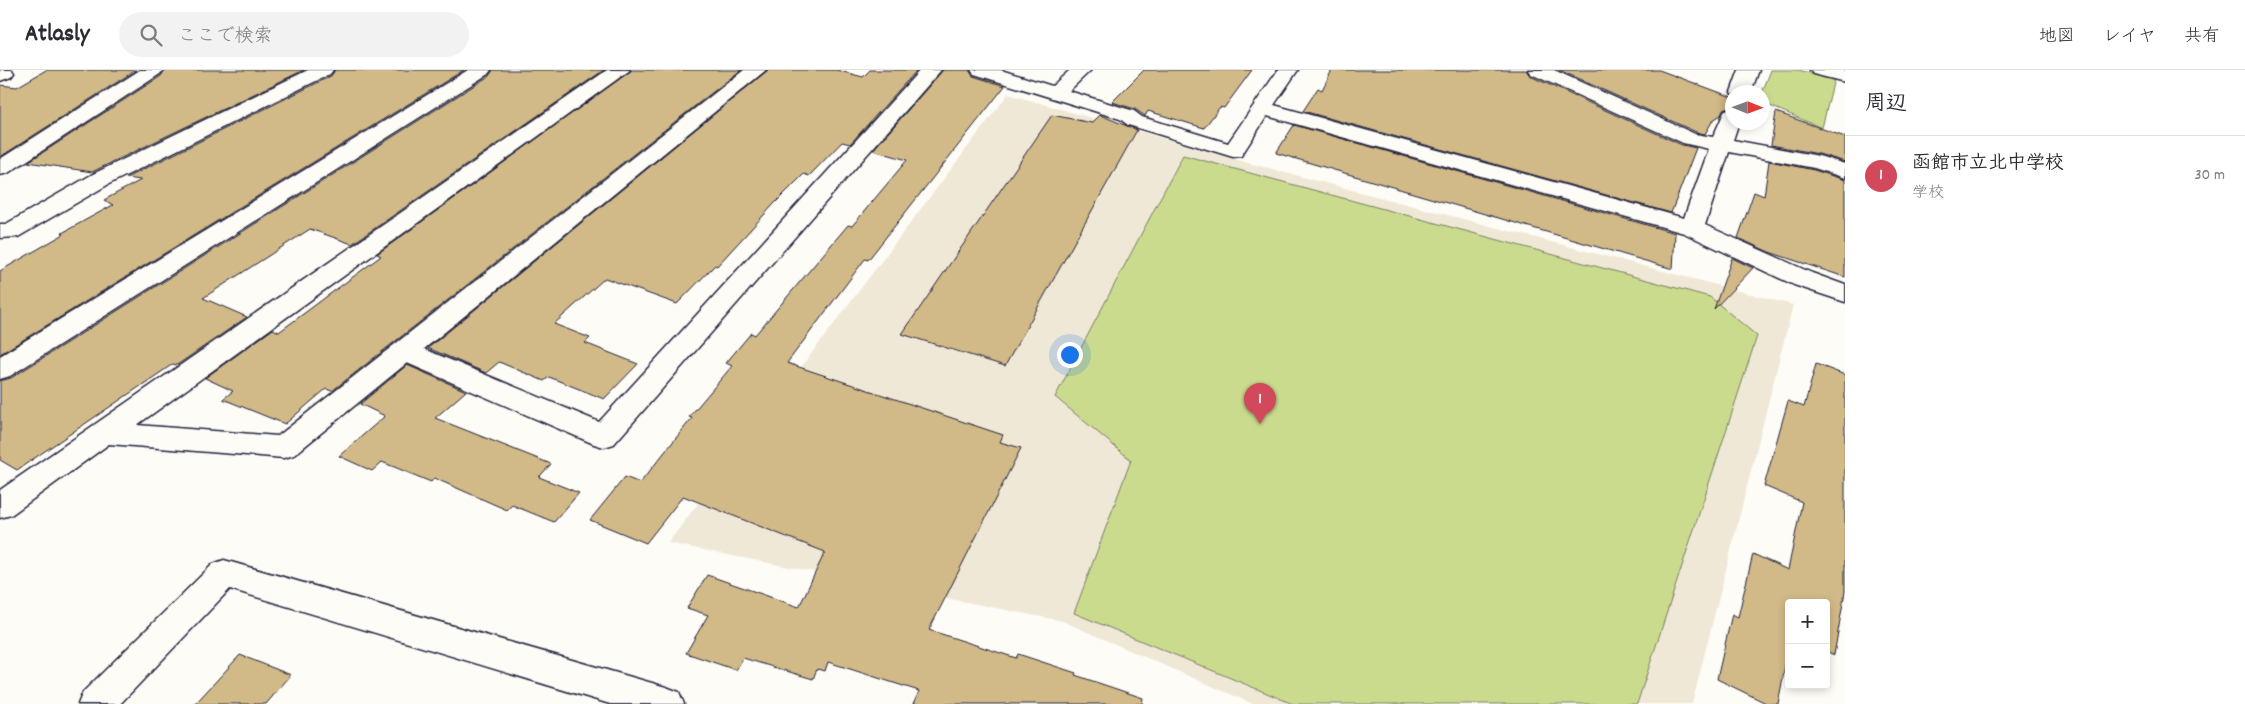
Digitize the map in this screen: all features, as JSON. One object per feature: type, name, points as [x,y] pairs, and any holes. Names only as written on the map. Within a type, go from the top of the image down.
[{"type":"street","points":[[0,168],[153,70]]},
{"type":"street","points":[[3,233],[101,179],[323,70]]},
{"type":"street","points":[[0,369],[481,70]]},
{"type":"street","points":[[0,506],[620,70]]},
{"type":"street","points":[[103,433],[284,447],[756,70]]},
{"type":"street","points":[[404,351],[604,436],[931,70]]},
{"type":"street","points":[[981,70],[1127,115],[1135,121],[1233,151],[1288,70]]},
{"type":"street","points":[[1054,94],[1081,70]]},
{"type":"street","points":[[1538,70],[1690,139],[1819,162],[1845,171]]},
{"type":"street","points":[[1744,85],[1749,70]]},
{"type":"street","points":[[1820,70],[1845,76]]},
{"type":"street","points":[[1262,108],[1692,228],[1804,279],[1845,294]]},
{"type":"street","points":[[1692,228],[1726,130]]},
{"type":"street","points":[[96,704],[224,574],[666,704]]},
{"type":"shaded area","points":[[1008,94],[1245,162],[1793,305],[1692,704],[1253,704],[1062,621],[668,543]]},
{"type":"green space","points":[[1771,70],[1798,70],[1834,79],[1822,128],[1770,106],[1770,85],[1765,85]]},
{"type":"green space","points":[[1183,155],[1710,297],[1757,336],[1637,704],[1293,704],[1074,613],[1131,460],[1055,397]]},
{"type":"building","points":[[46,70],[136,70],[0,157],[0,85],[17,87]]},
{"type":"building","points":[[165,70],[304,70],[92,172],[28,162],[161,76]]},
{"type":"building","points":[[335,70],[464,70],[0,354],[0,271],[64,234],[62,233],[113,205],[104,200],[141,180],[126,178],[331,76]]},
{"type":"building","points":[[493,70],[604,70],[352,244],[310,229],[203,298],[247,317],[177,365],[173,364],[17,470],[0,460],[0,381],[11,378],[489,76]]},
{"type":"building","points":[[632,70],[741,70],[332,391],[326,389],[285,424],[223,399],[233,391],[205,378],[273,329],[279,332],[381,256],[377,254]]},
{"type":"building","points":[[768,70],[836,70],[863,77],[870,70],[917,70],[850,144],[842,142],[809,176],[804,174],[717,266],[715,265],[677,304],[605,278],[554,324],[590,338],[585,343],[638,364],[604,399],[549,377],[544,381],[499,362],[486,373],[428,348]]},
{"type":"building","points":[[943,70],[969,70],[973,76],[1005,86],[868,260],[865,259],[787,363],[1003,435],[1000,442],[1021,448],[929,630],[1016,658],[1018,654],[1076,673],[1075,675],[1143,698],[1142,704],[914,704],[919,691],[828,662],[825,671],[817,669],[813,679],[743,658],[736,670],[686,653],[708,615],[687,608],[707,575],[799,607],[825,552],[683,496],[646,543],[590,520],[625,477],[640,483],[692,418],[689,417],[732,366],[726,363],[751,333],[755,335],[848,225],[852,226],[907,160],[873,150]]},
{"type":"building","points":[[1144,70],[1252,70],[1224,108],[1220,107],[1204,128],[1148,111],[1145,116],[1135,109],[1112,102]]},
{"type":"building","points":[[1332,70],[1526,70],[1530,76],[1682,145],[1696,148],[1671,213],[1303,111],[1318,88],[1322,90]]},
{"type":"building","points":[[1559,70],[1659,70],[1725,94],[1725,108],[1721,115],[1713,120],[1705,134],[1696,132]]},
{"type":"building","points":[[1776,112],[1845,137],[1845,162],[1819,154],[1771,145]]},
{"type":"building","points":[[1052,115],[1092,123],[1100,115],[1137,130],[1005,366],[902,334]]},
{"type":"building","points":[[1294,125],[1675,233],[1673,269],[1276,153]]},
{"type":"building","points":[[1769,161],[1814,170],[1845,180],[1845,277],[1769,252],[1738,238],[1754,192],[1764,196]]},
{"type":"building","points":[[1732,258],[1753,268],[1714,309]]},
{"type":"building","points":[[1816,364],[1845,375],[1845,591],[1834,655],[1830,653],[1830,599],[1785,599],[1785,666],[1778,704],[1768,704],[1717,679],[1732,614],[1738,617],[1753,554],[1788,570],[1802,502],[1764,486],[1788,401],[1804,407]]},
{"type":"building","points":[[407,365],[466,391],[435,418],[551,464],[539,477],[579,493],[554,522],[512,505],[507,510],[434,478],[431,482],[382,462],[372,471],[339,456],[385,416],[360,404]]},
{"type":"building","points":[[240,655],[291,675],[266,704],[195,704]]},
{"type":"place","name":"函館市立北中学校","points":[[1260,424]]}]
